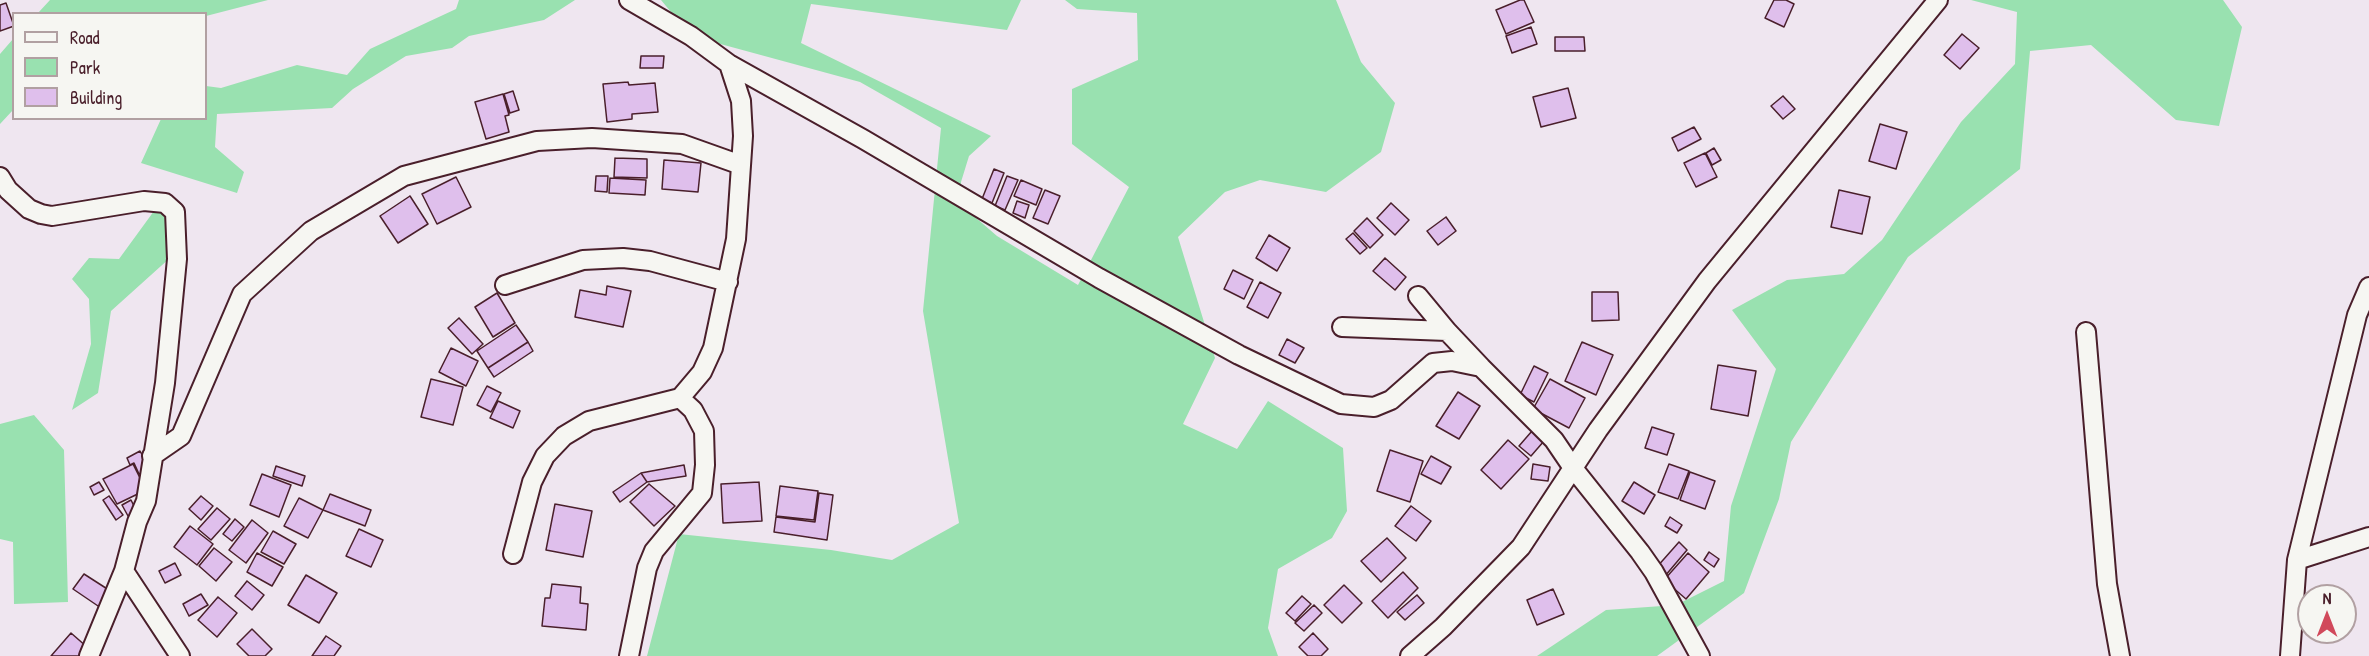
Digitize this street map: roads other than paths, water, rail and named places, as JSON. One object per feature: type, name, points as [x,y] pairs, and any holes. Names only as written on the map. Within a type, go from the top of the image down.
[{"type":"street","points":[[629,0],[691,36],[729,64],[864,139],[1099,278],[1239,355],[1341,404],[1374,407],[1391,400],[1433,363],[1452,361],[1481,367]]},
{"type":"street","points":[[1410,656],[1443,627],[1521,547],[1572,468],[1707,281],[1938,0]]},
{"type":"street","points":[[513,554],[532,482],[545,456],[564,436],[589,421],[680,398],[702,372],[713,348],[736,239],[743,136],[741,101],[729,64]]},
{"type":"street","points":[[152,456],[181,436],[242,294],[311,231],[404,177],[537,141],[592,138],[682,144],[741,165]]},
{"type":"street","points":[[0,177],[8,190],[29,209],[41,214],[52,216],[144,201],[165,203],[175,212],[177,258],[165,383],[146,501],[137,522],[124,571],[89,656]]},
{"type":"street","points":[[505,285],[583,260],[622,258],[650,261],[728,282]]},
{"type":"street","points":[[2290,656],[2297,560],[2357,315],[2369,286]]},
{"type":"street","points":[[1418,296],[1481,367],[1554,440],[1572,468],[1654,572],[1700,656]]},
{"type":"street","points":[[1342,327],[1447,331]]},
{"type":"street","points":[[2086,332],[2106,584],[2120,656]]},
{"type":"street","points":[[629,656],[647,568],[654,551],[702,493],[705,465],[704,431],[693,410],[680,398]]},
{"type":"street","points":[[2297,560],[2369,537]]},
{"type":"street","points":[[124,571],[180,656]]}]
